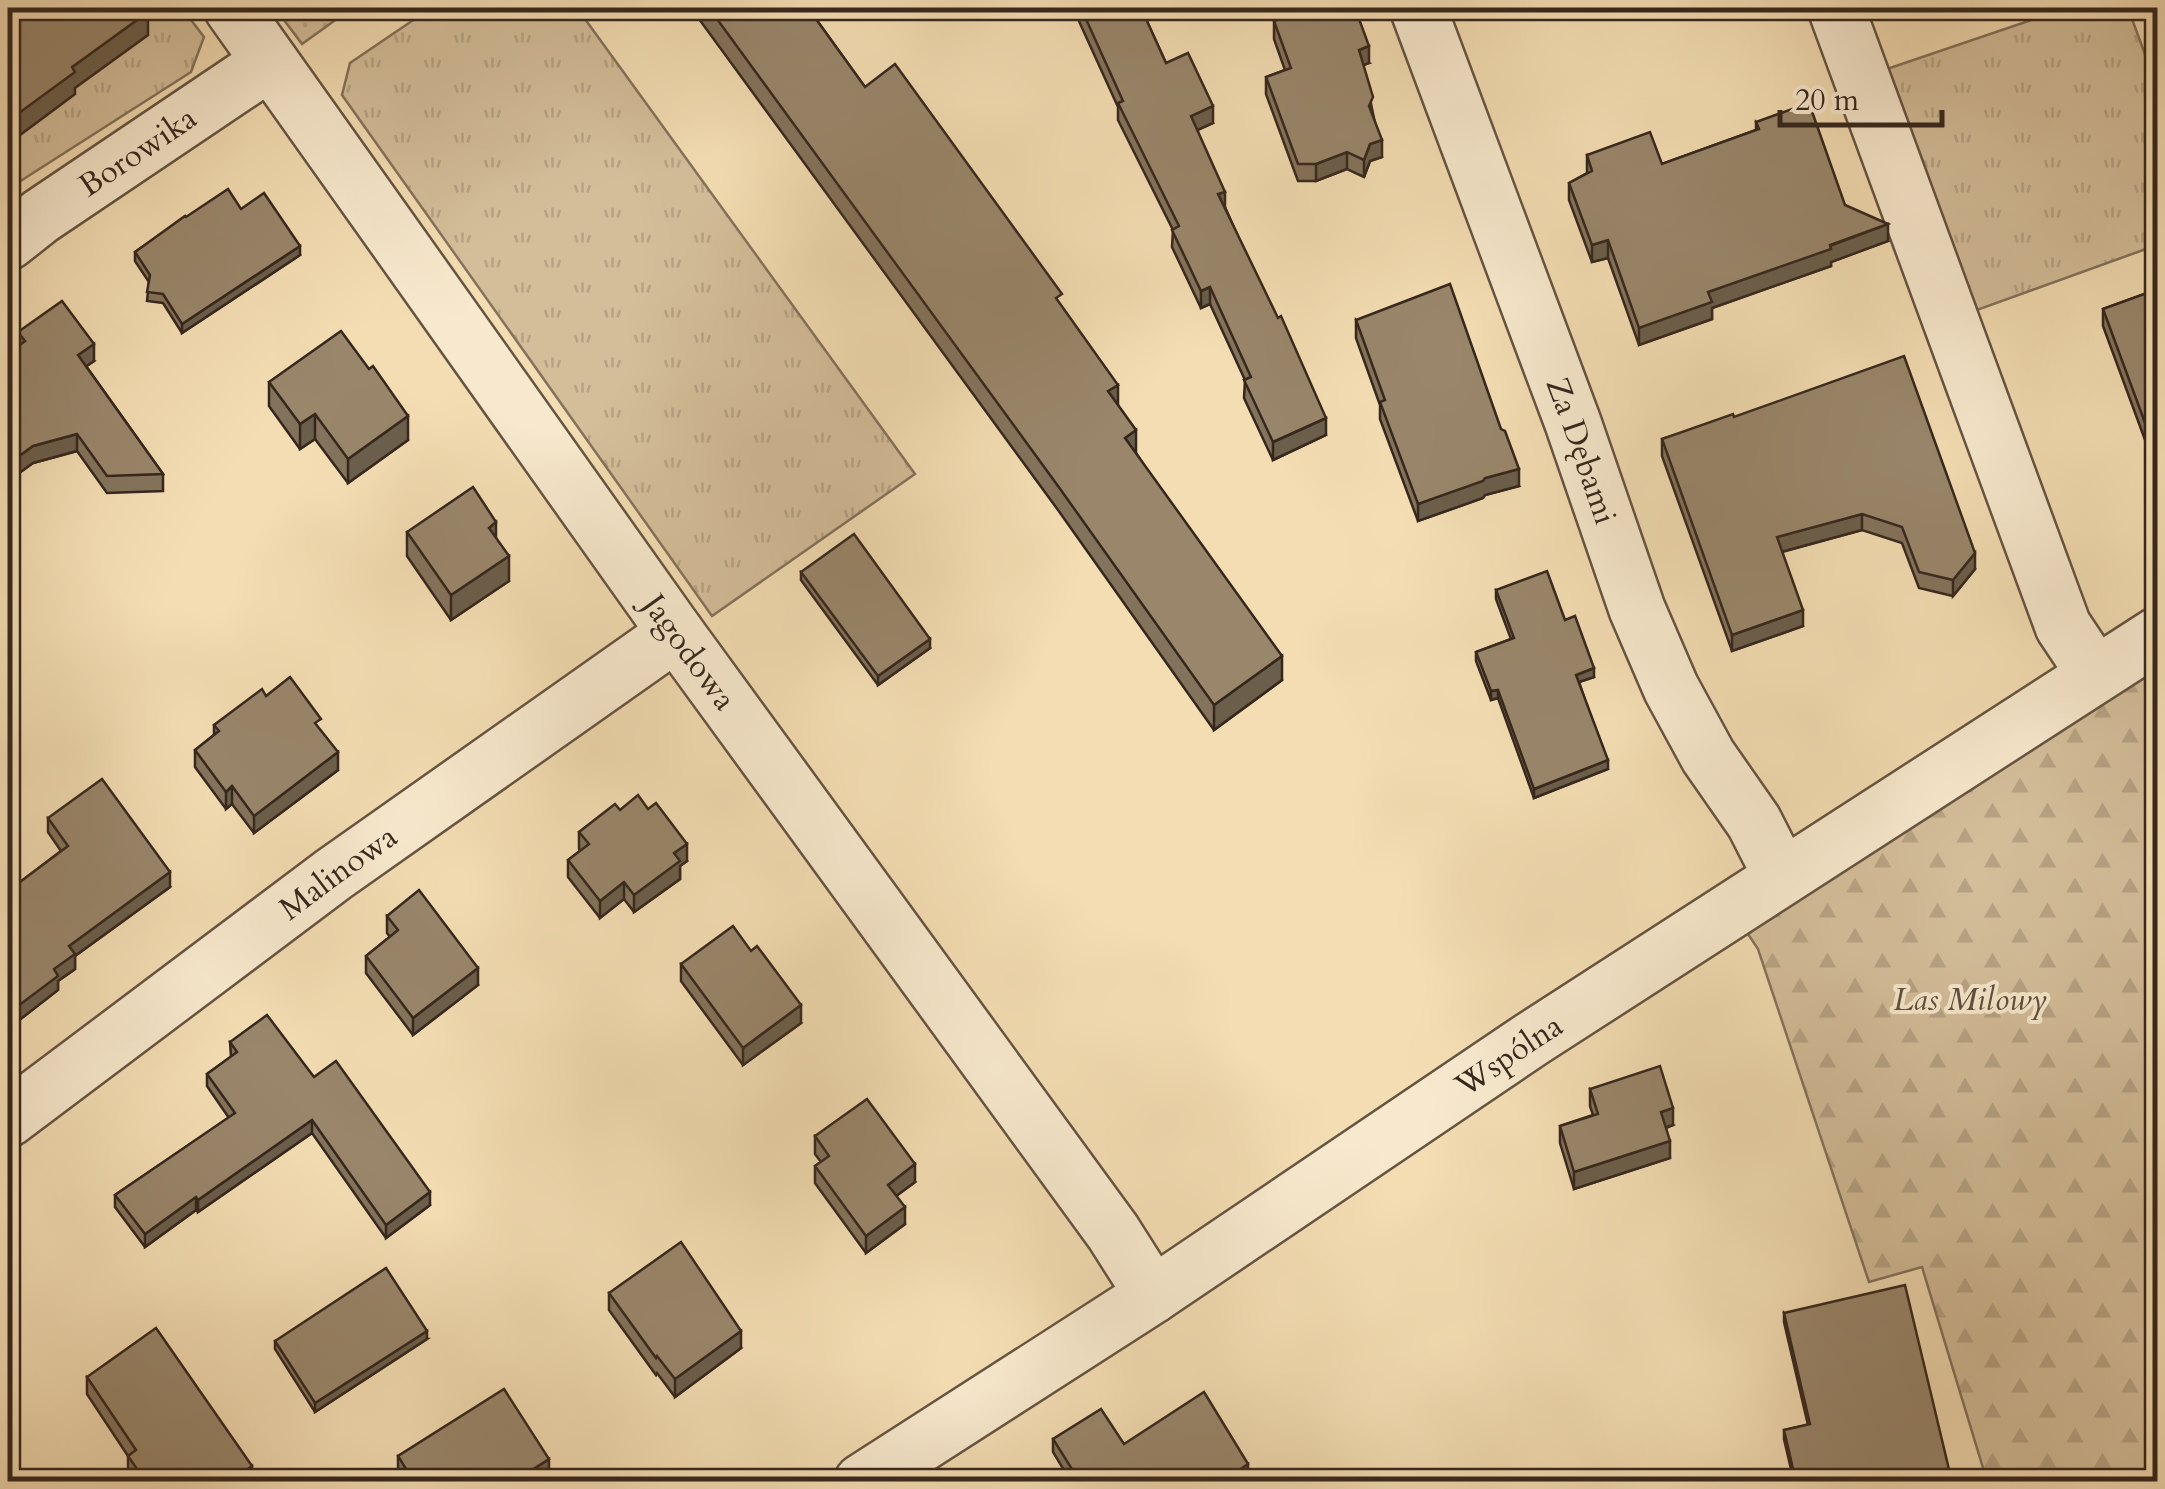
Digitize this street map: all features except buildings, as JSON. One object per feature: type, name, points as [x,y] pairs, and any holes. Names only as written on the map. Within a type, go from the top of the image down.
[{"type":"street","name":"Jagodowa","points":[[232,8],[676,633],[1113,1232],[1153,1295]]},
{"type":"street","name":"Za Dębami","points":[[1418,8],[1638,609],[1671,688],[1708,756],[1754,822],[1782,877]]},
{"type":"street","points":[[1836,8],[2063,626],[2095,674]]},
{"type":"street","name":"Borowika","points":[[8,242],[40,216],[270,62]]},
{"type":"street","name":"Malinowa","points":[[8,1119],[334,874],[676,633]]},
{"type":"street","name":"Wspólna","points":[[862,1482],[1153,1295],[1507,1056],[2158,635]]},
{"type":"green space","points":[[8,8],[182,8],[204,37],[191,72],[8,189]]},
{"type":"green space","points":[[275,8],[352,8],[302,44]]},
{"type":"green space","points":[[431,8],[577,8],[915,474],[712,616],[342,95],[350,63]]},
{"type":"green space","points":[[2067,8],[2128,8],[2157,87],[2157,245],[1966,314],[1878,72]]},
{"type":"green space","name":"Las Milowy","points":[[2157,655],[2157,1481],[1987,1481],[1922,1267],[1869,1282],[1758,949],[1742,925]]}]
